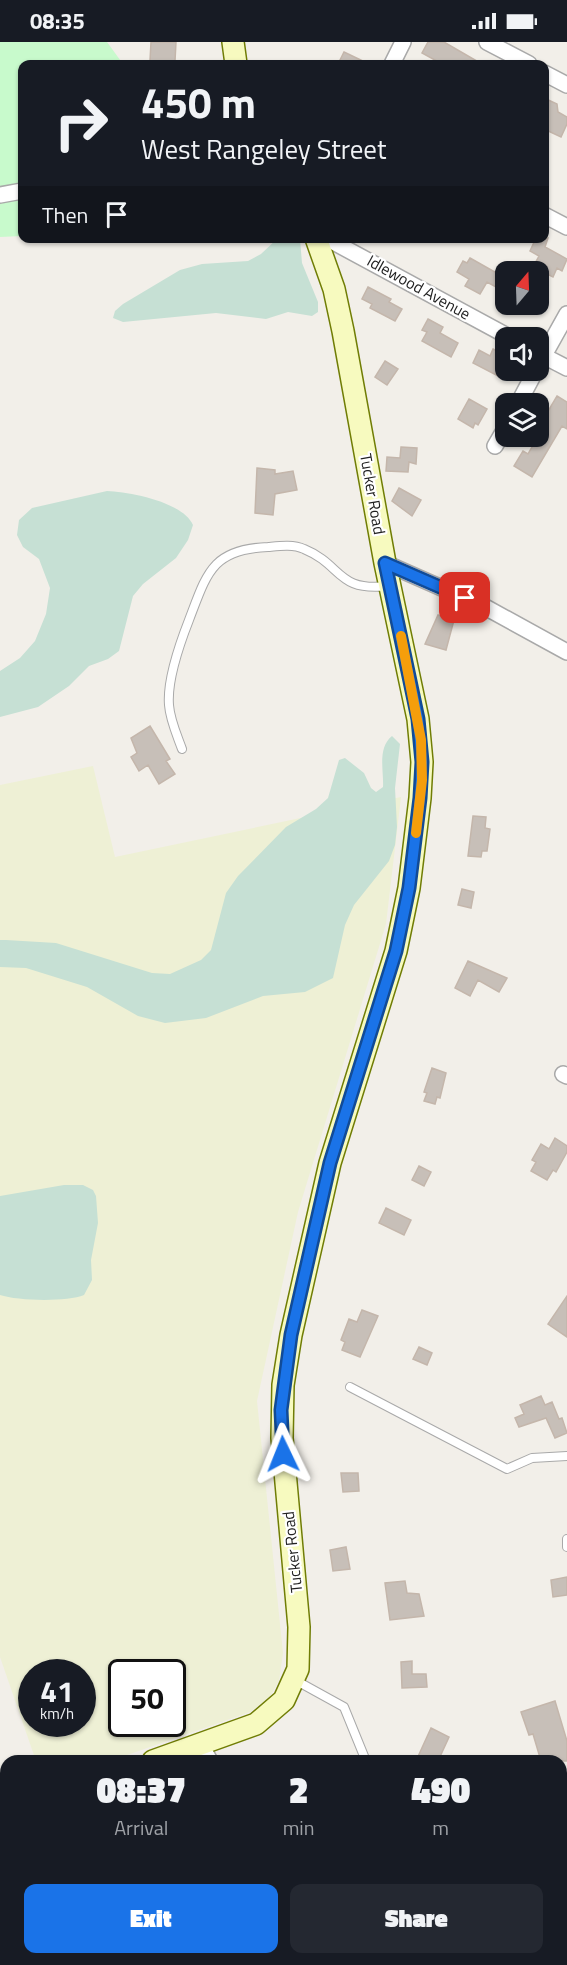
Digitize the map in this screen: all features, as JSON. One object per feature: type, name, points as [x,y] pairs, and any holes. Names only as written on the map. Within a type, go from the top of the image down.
[{"type":"main road","points":[[233,42],[235,60]]},
{"type":"main road","name":"Tucker Road","points":[[206,1753],[267,1717],[284,1700],[295,1680],[300,1642],[284,1469],[283,1385],[291,1335],[330,1163],[396,951],[409,888],[420,798],[422,762],[418,719],[385,563],[343,331],[334,289],[318,243]]},
{"type":"street","points":[[394,60],[403,42]]},
{"type":"street","points":[[487,42],[521,60]]},
{"type":"street","points":[[549,76],[567,85]]},
{"type":"street","points":[[0,195],[18,192]]},
{"type":"street","points":[[549,218],[567,227]]},
{"type":"street","name":"Idlewood Avenue","points":[[335,243],[495,329]]},
{"type":"street","points":[[549,343],[567,314]]},
{"type":"street","points":[[549,361],[567,368]]},
{"type":"street","points":[[385,563],[485,607],[567,652]]},
{"type":"lane","points":[[182,749],[168,703],[182,640],[209,576],[219,561],[229,553],[253,548],[302,548],[350,584],[367,588],[390,586]]},
{"type":"lane","points":[[350,1387],[507,1469],[532,1458],[567,1456]]},
{"type":"lane","points":[[567,1539],[567,1547]]},
{"type":"lane","points":[[295,1680],[344,1707],[364,1755]]},
{"type":"green space","points":[[0,42],[107,42],[120,60],[18,60],[18,236],[0,237]]},
{"type":"green space","points":[[273,243],[300,243],[302,263],[318,302],[318,312],[312,316],[288,312],[266,319],[216,313],[123,322],[113,318],[115,311],[123,304],[180,270],[202,264],[248,261],[261,254]]},
{"type":"green space","points":[[107,491],[142,496],[179,510],[193,525],[188,540],[176,558],[143,584],[133,596],[119,651],[108,659],[89,666],[69,686],[38,707],[0,717],[0,671],[20,658],[35,641],[46,614],[50,588],[39,559],[23,547],[17,535],[19,520],[32,508]]},
{"type":"green space","points":[[392,736],[400,744],[395,788],[397,827],[395,845],[389,861],[354,905],[345,925],[333,978],[305,992],[263,996],[206,1018],[165,1023],[138,1016],[87,987],[26,968],[0,967],[0,940],[56,943],[152,973],[170,974],[201,960],[211,950],[226,893],[238,876],[286,827],[316,809],[328,798],[339,760],[345,758],[364,773],[371,788],[376,792],[383,787],[384,747]]},
{"type":"green space","points":[[93,766],[115,857],[401,797],[386,924],[298,1212],[257,1401],[283,1653],[279,1681],[269,1698],[250,1712],[186,1734],[186,1659],[108,1659],[108,1737],[179,1737],[127,1755],[34,1755],[28,1737],[96,1737],[96,1659],[18,1659],[18,1709],[0,1657],[0,785]]},
{"type":"green space","points":[[64,1185],[83,1185],[93,1190],[96,1196],[98,1223],[91,1260],[92,1280],[84,1295],[66,1299],[42,1300],[18,1299],[0,1295],[0,1196]]},
{"type":"building","points":[[151,42],[176,42],[175,60],[150,60]]},
{"type":"building","points":[[428,42],[444,42],[475,60],[435,60],[422,53]]},
{"type":"building","points":[[344,52],[361,60],[340,60]]},
{"type":"building","points":[[549,100],[557,104],[558,112],[567,117],[567,124],[561,137],[549,131]]},
{"type":"building","points":[[534,243],[546,243],[545,247],[567,259],[562,271],[557,268],[553,277],[549,275],[549,261],[536,261],[539,256],[530,251]]},
{"type":"building","points":[[470,258],[495,272],[495,286],[487,282],[480,294],[465,286],[469,279],[457,272],[463,261],[467,263]]},
{"type":"building","points":[[368,287],[391,299],[389,302],[402,309],[395,321],[370,308],[372,304],[362,299]]},
{"type":"building","points":[[428,319],[443,327],[440,333],[458,343],[451,357],[422,341],[427,332],[422,330]]},
{"type":"building","points":[[493,349],[495,350],[495,374],[473,363],[479,350],[490,356]]},
{"type":"building","points":[[385,361],[398,369],[387,385],[375,377]]},
{"type":"building","points":[[557,396],[567,402],[567,429],[562,426],[532,477],[514,466],[523,451],[528,454],[532,447],[549,447],[549,410]]},
{"type":"building","points":[[469,399],[487,409],[478,425],[475,423],[473,428],[458,419]]},
{"type":"building","points":[[401,447],[417,448],[416,464],[409,462],[408,472],[386,471],[387,457],[400,458]]},
{"type":"building","points":[[257,468],[275,470],[275,474],[293,471],[297,490],[275,494],[273,515],[255,513]]},
{"type":"building","points":[[399,488],[421,500],[412,516],[392,501]]},
{"type":"building","points":[[438,615],[454,620],[446,650],[425,644]]},
{"type":"building","points":[[150,726],[170,759],[166,761],[175,774],[159,784],[148,765],[139,771],[131,757],[137,753],[131,738]]},
{"type":"building","points":[[473,816],[486,817],[485,828],[490,829],[487,851],[482,851],[481,857],[468,856]]},
{"type":"building","points":[[462,889],[474,892],[471,908],[458,905]]},
{"type":"building","points":[[468,961],[507,978],[499,992],[478,980],[470,996],[455,988]]},
{"type":"building","points":[[432,1068],[446,1073],[440,1098],[437,1097],[435,1104],[424,1101],[427,1093],[424,1092]]},
{"type":"building","points":[[555,1138],[567,1146],[567,1152],[556,1172],[553,1170],[547,1180],[531,1171],[536,1162],[532,1160],[541,1144],[549,1149]]},
{"type":"building","points":[[419,1166],[431,1172],[424,1186],[412,1180]]},
{"type":"building","points":[[386,1208],[411,1220],[404,1235],[379,1223]]},
{"type":"building","points":[[567,1296],[567,1337],[548,1324]]},
{"type":"building","points":[[362,1310],[378,1316],[360,1357],[342,1350],[345,1342],[341,1340],[349,1319],[357,1322]]},
{"type":"building","points":[[419,1347],[432,1353],[427,1365],[413,1359]]},
{"type":"building","points":[[541,1396],[545,1405],[552,1402],[559,1419],[562,1418],[567,1433],[555,1438],[546,1418],[519,1427],[515,1418],[524,1414],[520,1405]]},
{"type":"building","points":[[341,1473],[358,1473],[359,1491],[343,1492]]},
{"type":"building","points":[[346,1547],[350,1569],[333,1571],[330,1550]]},
{"type":"building","points":[[567,1577],[567,1595],[553,1597],[551,1580]]},
{"type":"building","points":[[405,1581],[407,1593],[419,1594],[424,1616],[390,1620],[385,1583]]},
{"type":"building","points":[[412,1661],[412,1674],[426,1674],[427,1687],[402,1688],[401,1662]]},
{"type":"building","points":[[555,1701],[567,1741],[567,1755],[539,1755],[533,1734],[529,1735],[521,1712]]},
{"type":"building","points":[[431,1728],[449,1737],[441,1755],[419,1755]]},
{"type":"slow traffic","points":[[401,636],[421,740],[422,780],[416,833]]},
{"type":"route","points":[[283,1454],[281,1410],[291,1335],[330,1163],[396,951],[409,888],[420,798],[422,762],[418,719],[385,563],[465,598]]}]
